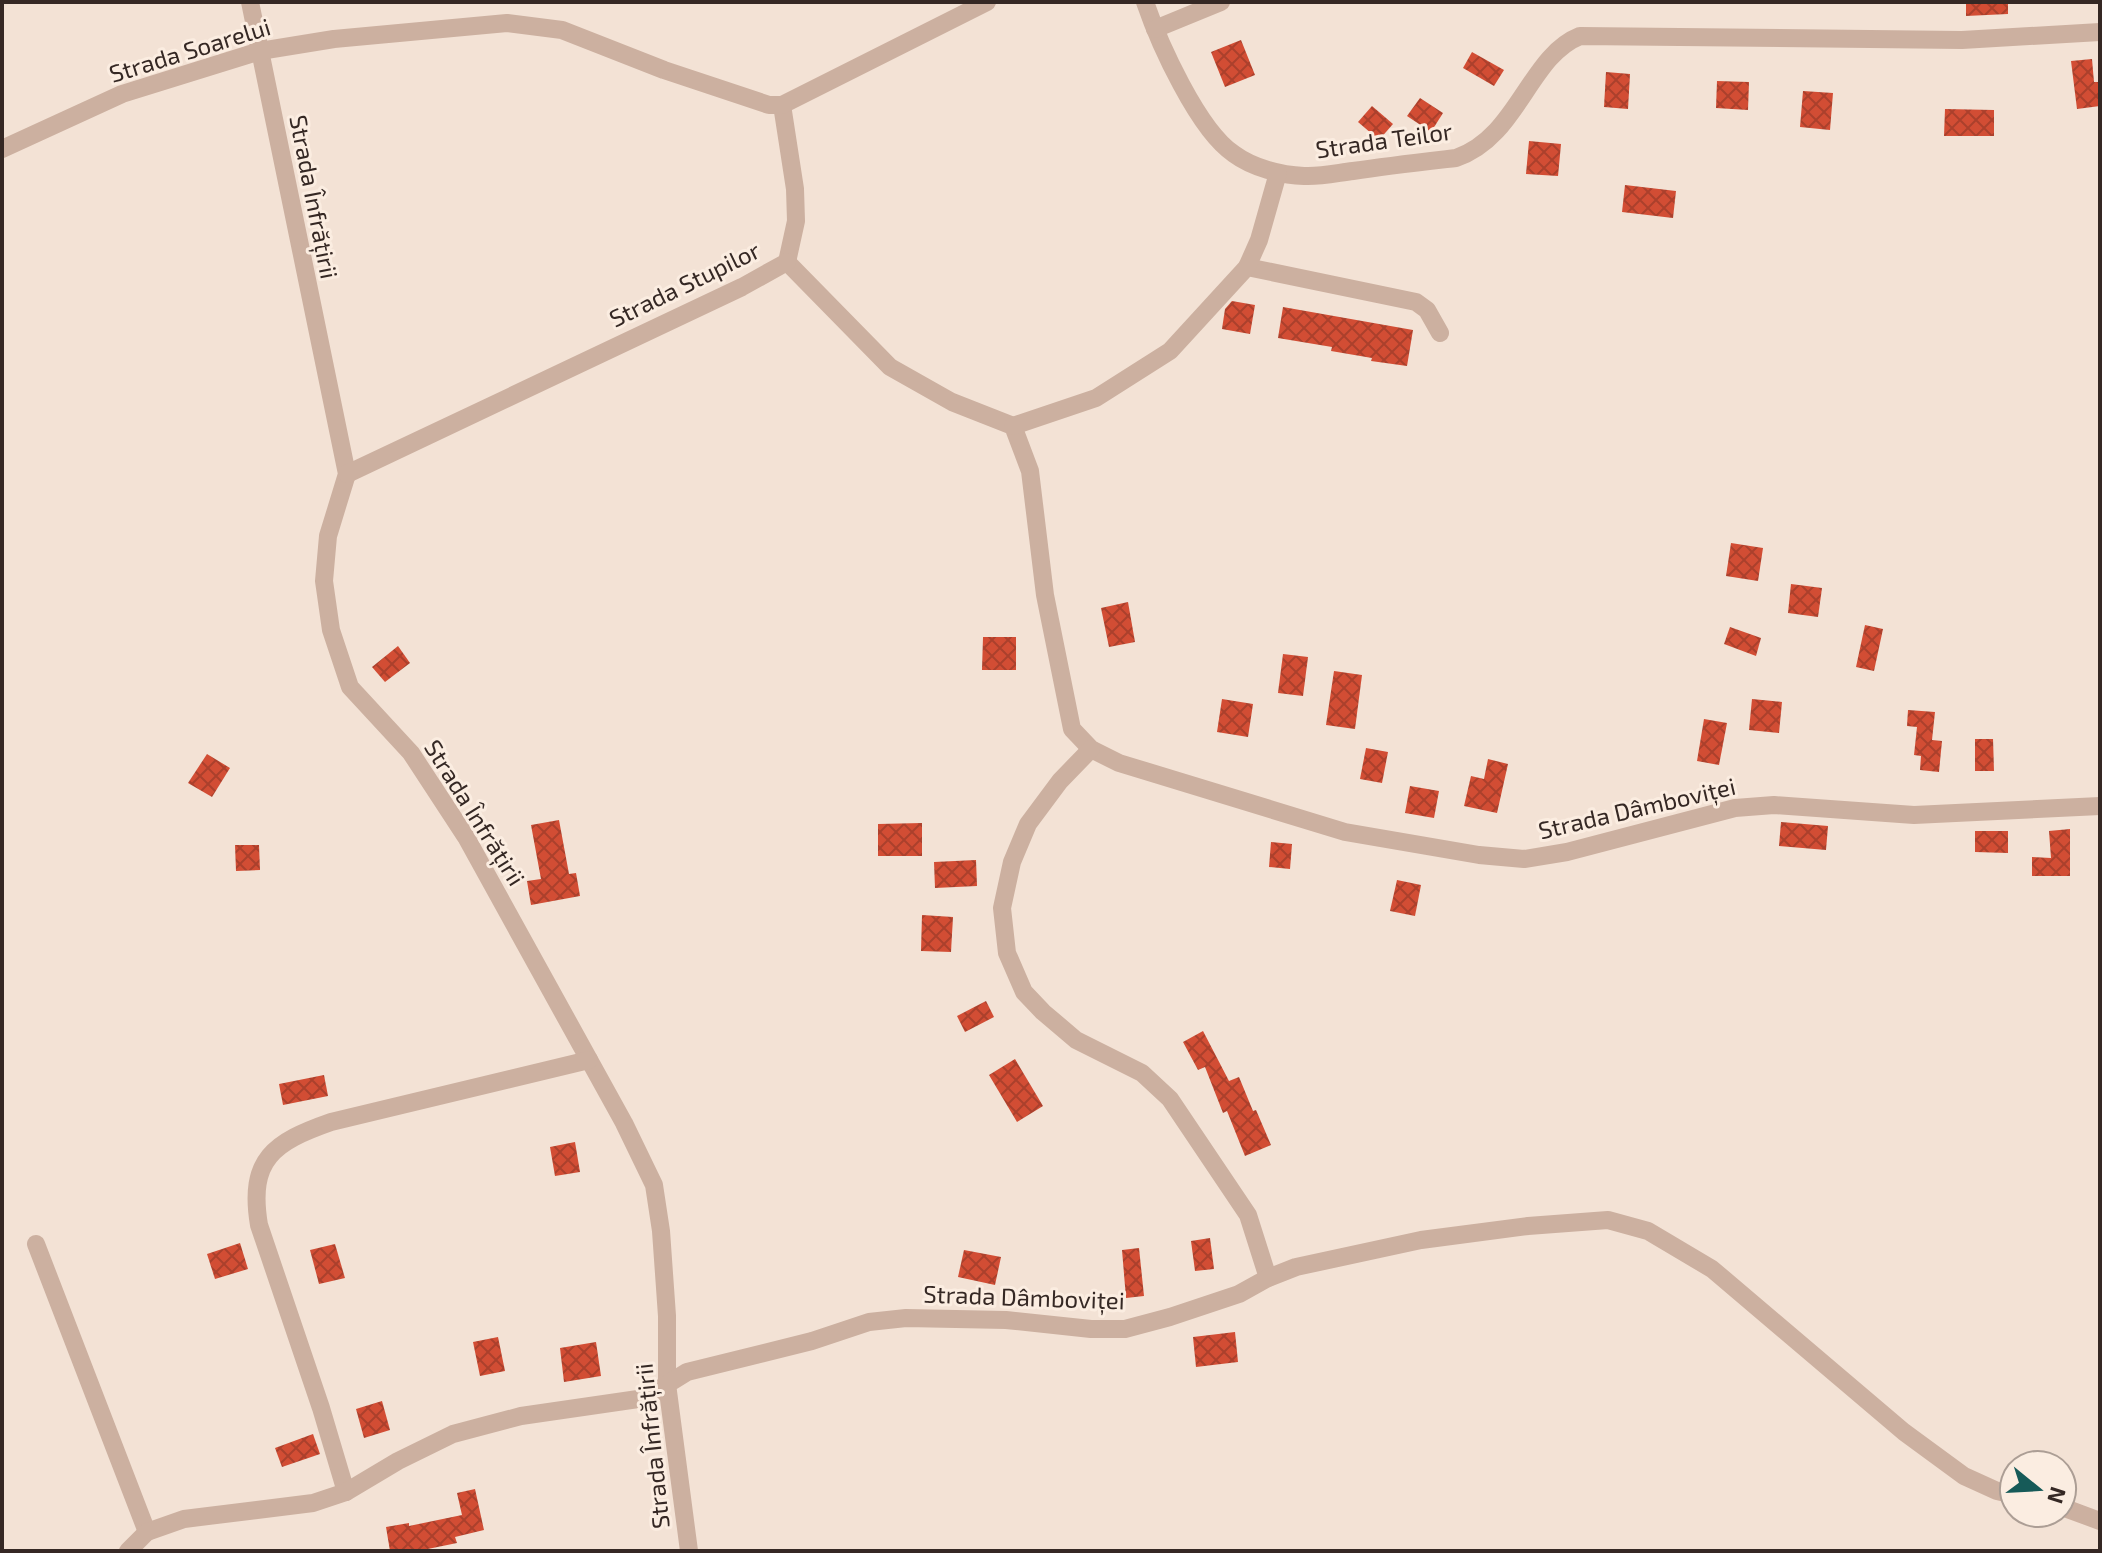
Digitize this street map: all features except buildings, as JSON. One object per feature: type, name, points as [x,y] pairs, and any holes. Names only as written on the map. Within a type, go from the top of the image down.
[{"type":"street","name":"Strada Înfrățirii","points":[[250,2],[347,474],[328,536],[324,581],[331,630],[350,687],[411,753],[466,837],[624,1123],[654,1185],[661,1231],[667,1316],[667,1384],[689,1551]]},
{"type":"street","points":[[787,262],[796,221],[795,189],[782,105],[987,2]]},
{"type":"street","name":"Strada Teilor","points":[[1145,2],[1183,86],[1209,127],[1232,154],[1278,173],[1306,176],[1456,158],[1473,152],[1492,138],[1559,47],[1580,36],[1962,40],[2100,32]]},
{"type":"street","points":[[1155,29],[1221,2]]},
{"type":"street","name":"Strada Soarelui","points":[[2,149],[122,94],[260,51],[334,39],[507,23],[562,30],[664,70],[769,105],[782,105]]},
{"type":"street","points":[[1268,1278],[1248,1215],[1170,1099],[1142,1073],[1076,1040],[1024,992],[1007,953],[1002,908],[1012,862],[1028,824],[1060,781],[1091,749],[1072,729],[1045,595],[1030,471],[1013,426],[1096,398],[1170,351],[1247,267],[1259,240],[1278,173]]},
{"type":"street","name":"Strada Stupilor","points":[[347,474],[742,287],[787,262],[890,367],[952,402],[1013,426]]},
{"type":"street","points":[[1247,267],[1416,302],[1427,310],[1440,333]]},
{"type":"street","name":"Strada Dâmboviței","points":[[1091,749],[1119,763],[1345,832],[1479,855],[1524,859],[1567,852],[1735,808],[1774,805],[1914,815],[2100,806]]},
{"type":"street","points":[[346,1492],[259,1225],[255,1203],[266,1159],[277,1146],[331,1122],[589,1060]]},
{"type":"street","name":"Strada Dâmboviței","points":[[128,1551],[147,1532],[184,1519],[313,1503],[346,1492],[398,1461],[453,1434],[521,1416],[645,1398],[687,1372],[812,1341],[869,1322],[906,1318],[1006,1320],[1091,1329],[1125,1329],[1239,1294],[1296,1267],[1421,1240],[1528,1226],[1608,1220],[1648,1231],[1712,1269],[1904,1432],[1964,1476],[1998,1491]]},
{"type":"street","points":[[36,1244],[147,1532]]},
{"type":"street","points":[[2078,1513],[2100,1521]]}]
